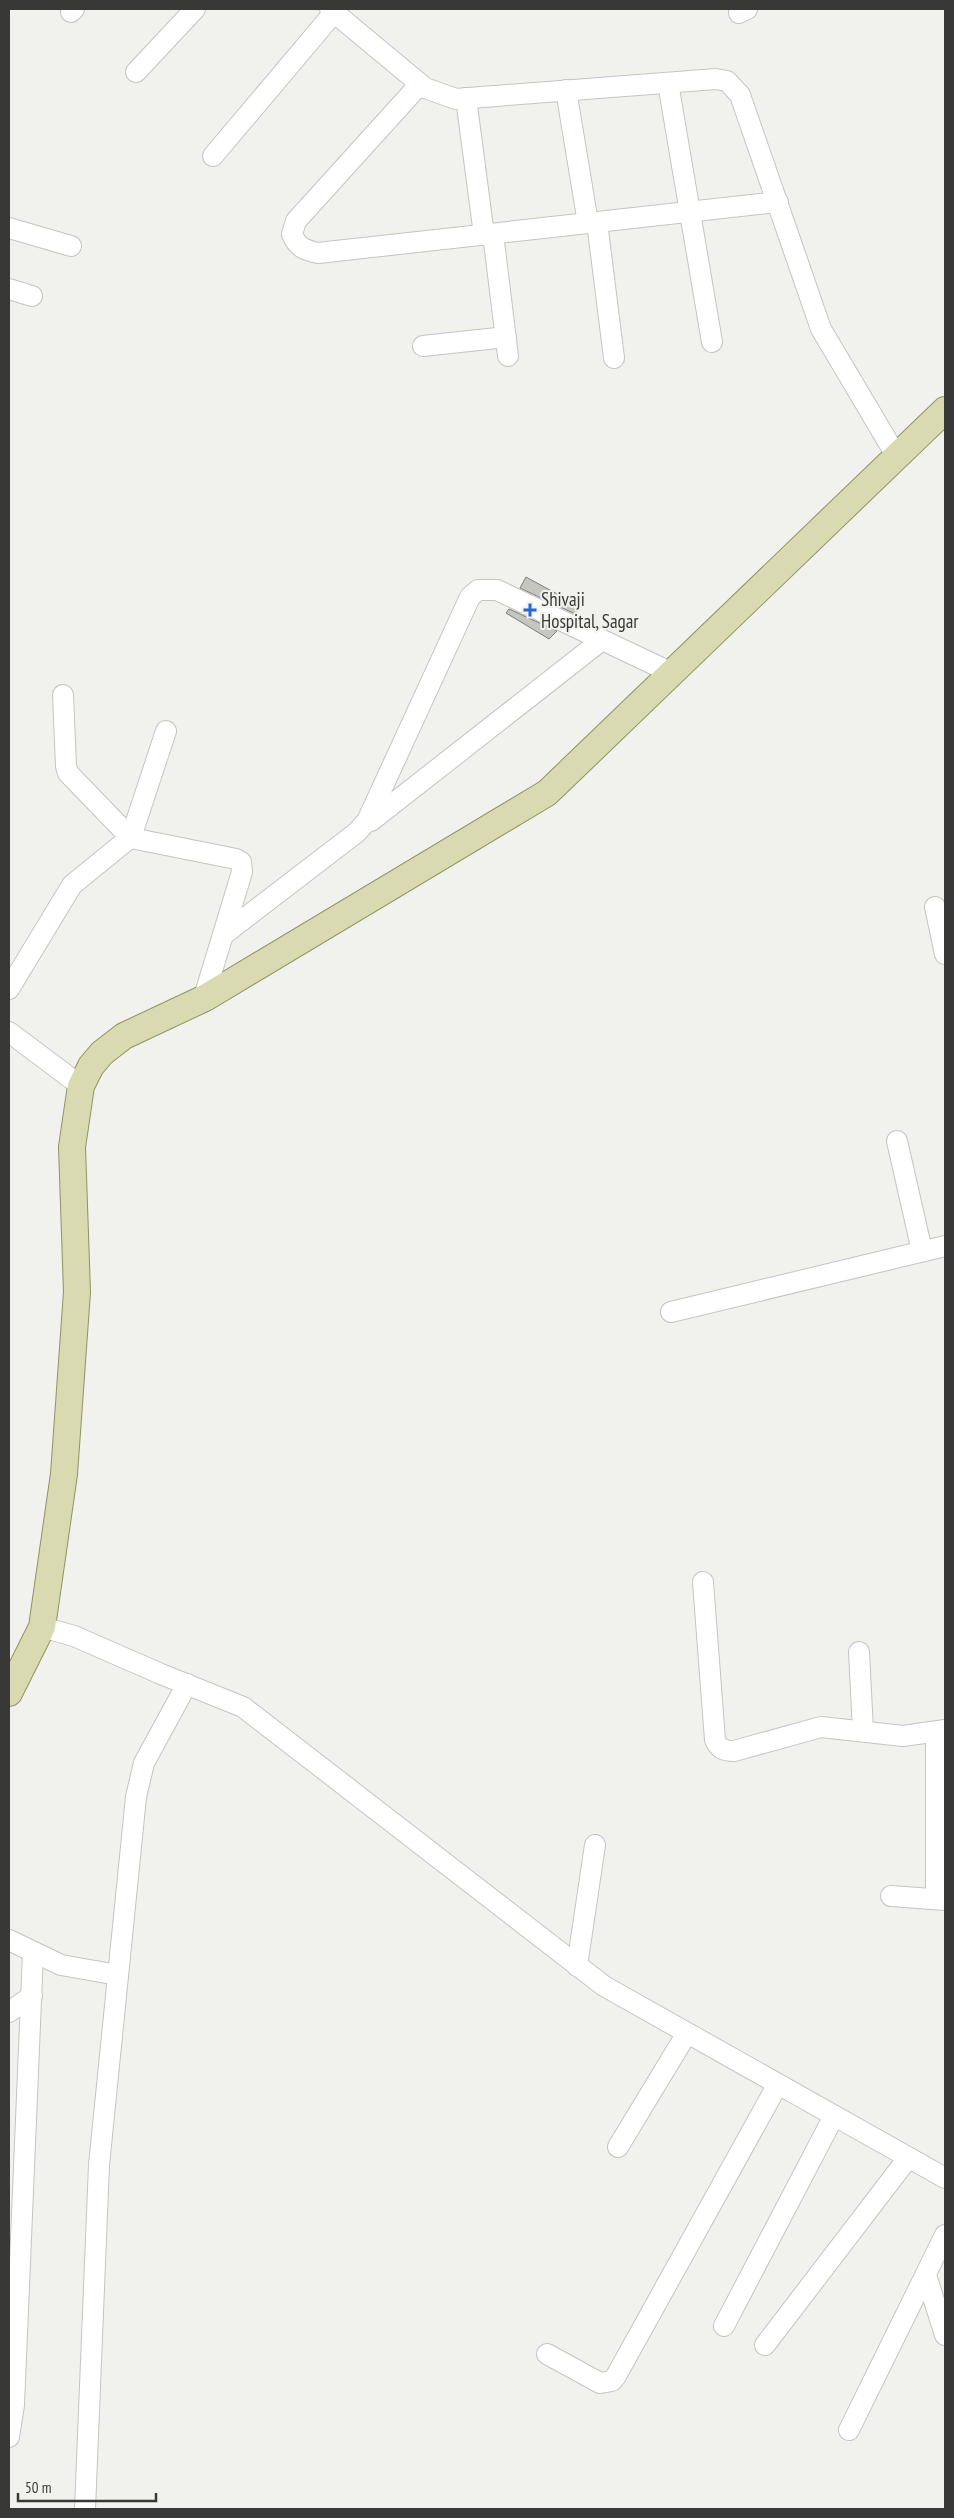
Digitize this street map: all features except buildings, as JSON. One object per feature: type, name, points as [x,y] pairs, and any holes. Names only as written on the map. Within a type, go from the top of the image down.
[{"type":"main road","points":[[9,1693],[42,1626],[64,1474],[77,1292],[72,1147],[81,1086],[90,1066],[102,1053],[124,1036],[204,997],[548,793],[945,410]]},
{"type":"street","points":[[136,72],[195,9]]},
{"type":"street","points":[[213,156],[334,10],[420,84],[440,95],[456,99],[716,79],[727,82],[740,95],[821,329],[897,457]]},
{"type":"street","points":[[668,83],[712,342]]},
{"type":"street","points":[[420,84],[296,221],[292,234],[296,244],[304,250],[318,253],[778,202]]},
{"type":"street","points":[[566,90],[592,223],[614,358]]},
{"type":"street","points":[[423,346],[507,346],[466,98]]},
{"type":"street","points":[[9,228],[71,246]]},
{"type":"street","points":[[9,289],[32,296]]},
{"type":"street","points":[[360,830],[376,805],[470,597],[478,590],[497,590],[672,673]]},
{"type":"street","points":[[223,935],[602,640]]},
{"type":"street","points":[[63,695],[68,773],[131,837],[236,859],[241,862],[242,872],[204,997]]},
{"type":"street","points":[[9,989],[72,885],[131,837],[166,731]]},
{"type":"street","points":[[935,907],[945,954]]},
{"type":"street","points":[[9,1032],[81,1086]]},
{"type":"street","points":[[897,1141],[922,1251]]},
{"type":"street","points":[[671,1312],[945,1246]]},
{"type":"street","points":[[703,1582],[715,1740],[718,1747],[726,1751],[734,1751],[821,1728],[903,1736],[940,1731],[941,1900],[892,1896]]},
{"type":"street","points":[[42,1626],[74,1636],[161,1674],[226,1699],[254,1713],[604,1986],[945,2178]]},
{"type":"street","points":[[858,1652],[863,1731]]},
{"type":"street","points":[[85,2509],[99,2165],[139,1778],[144,1763],[187,1684]]},
{"type":"street","points":[[577,1966],[595,1845]]},
{"type":"street","points":[[9,1940],[61,1965],[118,1975]]},
{"type":"street","points":[[9,2437],[16,2176],[27,2102],[33,1952]]},
{"type":"street","points":[[9,2012],[32,1996]]},
{"type":"street","points":[[618,2147],[687,2033]]},
{"type":"street","points":[[548,2354],[600,2383],[612,2381],[778,2084]]},
{"type":"street","points":[[9,2094],[27,2102]]},
{"type":"street","points":[[724,2326],[834,2116]]},
{"type":"street","points":[[765,2344],[908,2158]]},
{"type":"street","points":[[848,2430],[945,2235]]},
{"type":"street","points":[[926,2276],[945,2335]]},
{"type":"place","name":"Shivaji Hospital, Sagar","points":[[530,610]]}]
